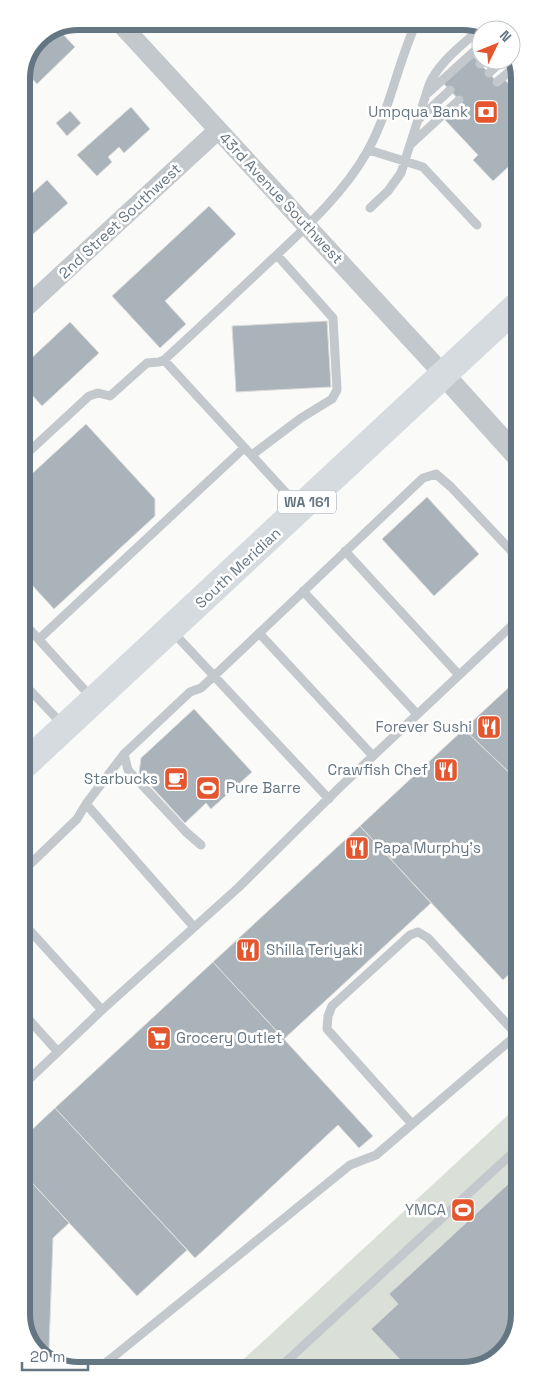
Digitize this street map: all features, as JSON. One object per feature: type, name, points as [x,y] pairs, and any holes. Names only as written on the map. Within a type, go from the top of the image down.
[{"type":"main road","name":"South Meridian","points":[[30,760],[511,313]]},
{"type":"street","name":"43rd Avenue Southwest","points":[[126,30],[444,375]]},
{"type":"street","name":"2nd Street Southwest","points":[[30,304],[218,130]]},
{"type":"street","points":[[444,375],[511,449]]},
{"type":"lane","points":[[131,35],[136,30]]},
{"type":"lane","points":[[30,451],[89,396],[98,393],[110,396],[148,362],[164,360],[307,227],[352,176],[368,150],[382,120],[412,30]]},
{"type":"lane","points":[[370,208],[393,186],[406,161],[432,78],[438,69],[471,38]]},
{"type":"lane","points":[[426,94],[471,53]]},
{"type":"lane","points":[[488,73],[491,70]]},
{"type":"lane","points":[[497,82],[510,70]]},
{"type":"lane","points":[[418,120],[450,90]]},
{"type":"lane","points":[[411,144],[459,100]]},
{"type":"lane","points":[[368,150],[423,167],[477,225]]},
{"type":"lane","points":[[252,455],[301,418],[332,399],[337,390],[333,318],[277,255]]},
{"type":"lane","points":[[164,360],[300,509]]},
{"type":"lane","points":[[39,639],[244,448]]},
{"type":"lane","points":[[30,864],[77,819],[124,754],[190,692],[200,688],[214,676],[423,478],[436,474],[451,487],[511,551]]},
{"type":"lane","points":[[345,551],[459,674]]},
{"type":"lane","points":[[303,591],[417,714]]},
{"type":"lane","points":[[30,1078],[102,1010],[239,887],[373,756],[511,626]]},
{"type":"lane","points":[[30,629],[94,701]]},
{"type":"lane","points":[[171,630],[329,799]]},
{"type":"lane","points":[[259,633],[373,756]]},
{"type":"lane","points":[[30,690],[66,728]]},
{"type":"lane","points":[[124,754],[128,770],[186,832],[201,845]]},
{"type":"lane","points":[[86,804],[194,927]]},
{"type":"lane","points":[[30,931],[102,1010]]},
{"type":"lane","points":[[412,1124],[327,1029],[328,1016],[332,1006],[410,935],[418,932],[428,938],[511,1027]]},
{"type":"lane","points":[[30,1021],[58,1052]]},
{"type":"lane","points":[[107,1362],[350,1165],[376,1156],[511,1040]]},
{"type":"lane","points":[[285,1362],[511,1154]]},
{"type":"shaded area","name":"YMCA","points":[[511,1112],[511,1314],[505,1338],[495,1350],[484,1357],[469,1362],[241,1362]]},
{"type":"building","points":[[62,33],[75,47],[37,84],[30,76],[35,57],[46,42]]},
{"type":"building","name":"Umpqua Bank","points":[[471,56],[471,70],[486,70],[500,85],[505,80],[511,86],[511,164],[493,181],[473,160],[478,155],[445,120],[463,104],[442,82]]},
{"type":"building","points":[[131,107],[150,129],[124,153],[119,147],[108,157],[112,162],[97,176],[77,155]]},
{"type":"building","points":[[70,111],[81,123],[67,136],[56,123]]},
{"type":"building","points":[[47,180],[68,203],[30,237],[30,196]]},
{"type":"building","points":[[209,206],[236,234],[165,301],[186,324],[160,348],[112,296]]},
{"type":"building","points":[[327,321],[331,387],[236,392],[232,326]]},
{"type":"building","points":[[70,322],[99,353],[42,406],[30,393],[30,360]]},
{"type":"building","points":[[86,424],[155,499],[155,516],[54,609],[32,585],[30,587],[30,476]]},
{"type":"building","points":[[427,497],[479,554],[434,596],[382,539]]},
{"type":"building","points":[[511,685],[511,774],[464,729]]},
{"type":"building","points":[[194,709],[252,772],[211,809],[206,803],[185,823],[139,773],[141,758]]},
{"type":"building","points":[[464,729],[511,774],[511,972],[503,980],[360,826]]},
{"type":"building","points":[[360,826],[431,903],[284,1039],[213,962]]},
{"type":"building","points":[[213,962],[373,1136],[359,1148],[338,1125],[195,1258],[55,1108]]},
{"type":"building","points":[[55,1108],[187,1250],[137,1296],[30,1181],[30,1131]]},
{"type":"building","points":[[30,1181],[69,1223],[53,1238],[49,1349],[46,1350],[36,1338],[30,1320]]},
{"type":"building","name":"YMCA","points":[[511,1181],[511,1314],[505,1338],[495,1350],[484,1357],[469,1362],[402,1362],[371,1329],[398,1304],[389,1294]]},
{"type":"place","name":"Umpqua Bank","points":[[486,112]]},
{"type":"place","name":"Forever Sushi","points":[[489,727]]},
{"type":"place","name":"Crawfish Chef","points":[[446,770]]},
{"type":"place","name":"Starbucks","points":[[176,779]]},
{"type":"place","name":"Pure Barre","points":[[208,788]]},
{"type":"place","name":"Papa Murphy's","points":[[357,848]]},
{"type":"place","name":"Shilla Teriyaki","points":[[248,950]]},
{"type":"place","name":"Grocery Outlet","points":[[159,1038]]},
{"type":"place","name":"YMCA","points":[[463,1210]]}]
